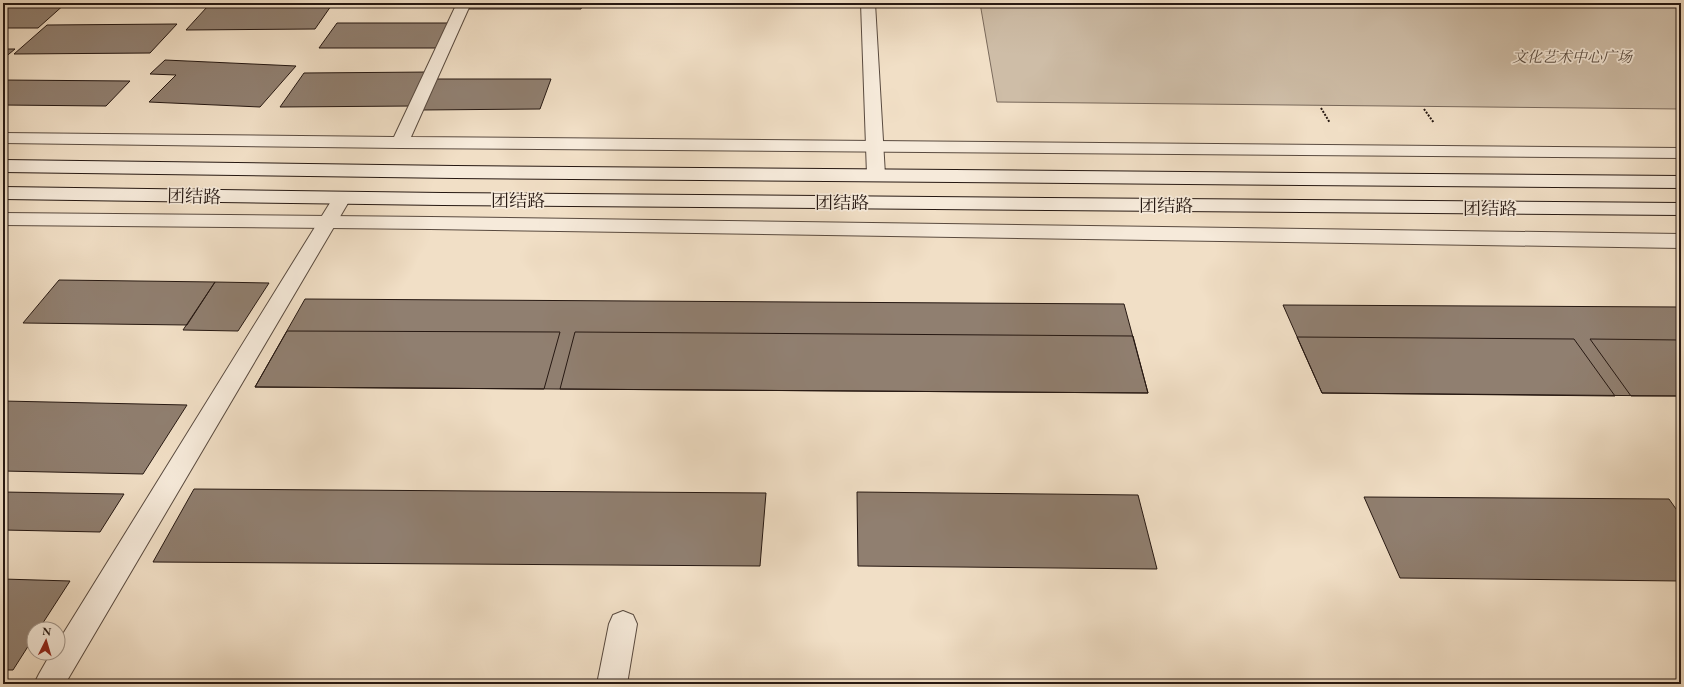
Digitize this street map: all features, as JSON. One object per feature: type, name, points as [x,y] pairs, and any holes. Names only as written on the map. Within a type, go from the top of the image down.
[{"type":"street","points":[[400,143],[464,3]]},
{"type":"street","points":[[868,3],[876,175]]},
{"type":"street","points":[[3,138],[400,143],[1681,153]]},
{"type":"street","name":"团结路","points":[[3,166],[1681,182]]},
{"type":"street","name":"团结路","points":[[3,193],[342,198],[1681,209]]},
{"type":"street","points":[[49,684],[342,198]]},
{"type":"street","points":[[3,219],[327,222],[1681,241]]},
{"type":"street","points":[[612,684],[623,624]]},
{"type":"green space","name":"文化艺术中心广场","points":[[980,3],[1681,3],[1681,109],[997,102]]},
{"type":"building","points":[[3,3],[66,3],[38,28],[3,28]]},
{"type":"building","points":[[340,3],[457,3],[456,5],[338,5]]},
{"type":"building","points":[[472,3],[583,3],[581,9],[469,9]]},
{"type":"building","points":[[331,6],[315,29],[186,30],[207,7]]},
{"type":"building","points":[[337,23],[452,23],[438,48],[319,48]]},
{"type":"building","points":[[177,24],[150,53],[14,54],[47,25]]},
{"type":"building","points":[[3,49],[15,49],[3,59]]},
{"type":"building","points":[[165,60],[296,66],[260,107],[149,102],[176,75],[150,74]]},
{"type":"building","points":[[431,72],[413,106],[280,107],[304,73]]},
{"type":"building","points":[[437,79],[551,79],[540,109],[421,110]]},
{"type":"building","points":[[3,80],[130,81],[106,106],[3,105]]},
{"type":"building","points":[[59,280],[215,282],[187,325],[23,323]]},
{"type":"building","points":[[215,282],[269,283],[238,331],[183,330]]},
{"type":"building","points":[[305,299],[1124,304],[1148,393],[255,387]]},
{"type":"building","points":[[1283,305],[1681,307],[1681,396],[1322,393]]},
{"type":"building","points":[[287,331],[560,332],[544,389],[255,387]]},
{"type":"building","points":[[575,332],[1133,336],[1148,393],[560,389]]},
{"type":"building","points":[[1297,337],[1574,339],[1615,396],[1322,393]]},
{"type":"building","points":[[1590,339],[1681,340],[1681,396],[1631,396]]},
{"type":"building","points":[[3,401],[187,405],[143,474],[3,471]]},
{"type":"building","points":[[194,489],[766,493],[760,566],[153,562]]},
{"type":"building","points":[[3,492],[124,494],[100,532],[3,530]]},
{"type":"building","points":[[857,492],[1138,495],[1157,569],[858,566]]},
{"type":"building","points":[[1364,497],[1669,499],[1681,516],[1681,581],[1400,578]]},
{"type":"building","points":[[3,579],[70,581],[44,621],[26,621],[26,650],[13,670],[3,670]]}]
